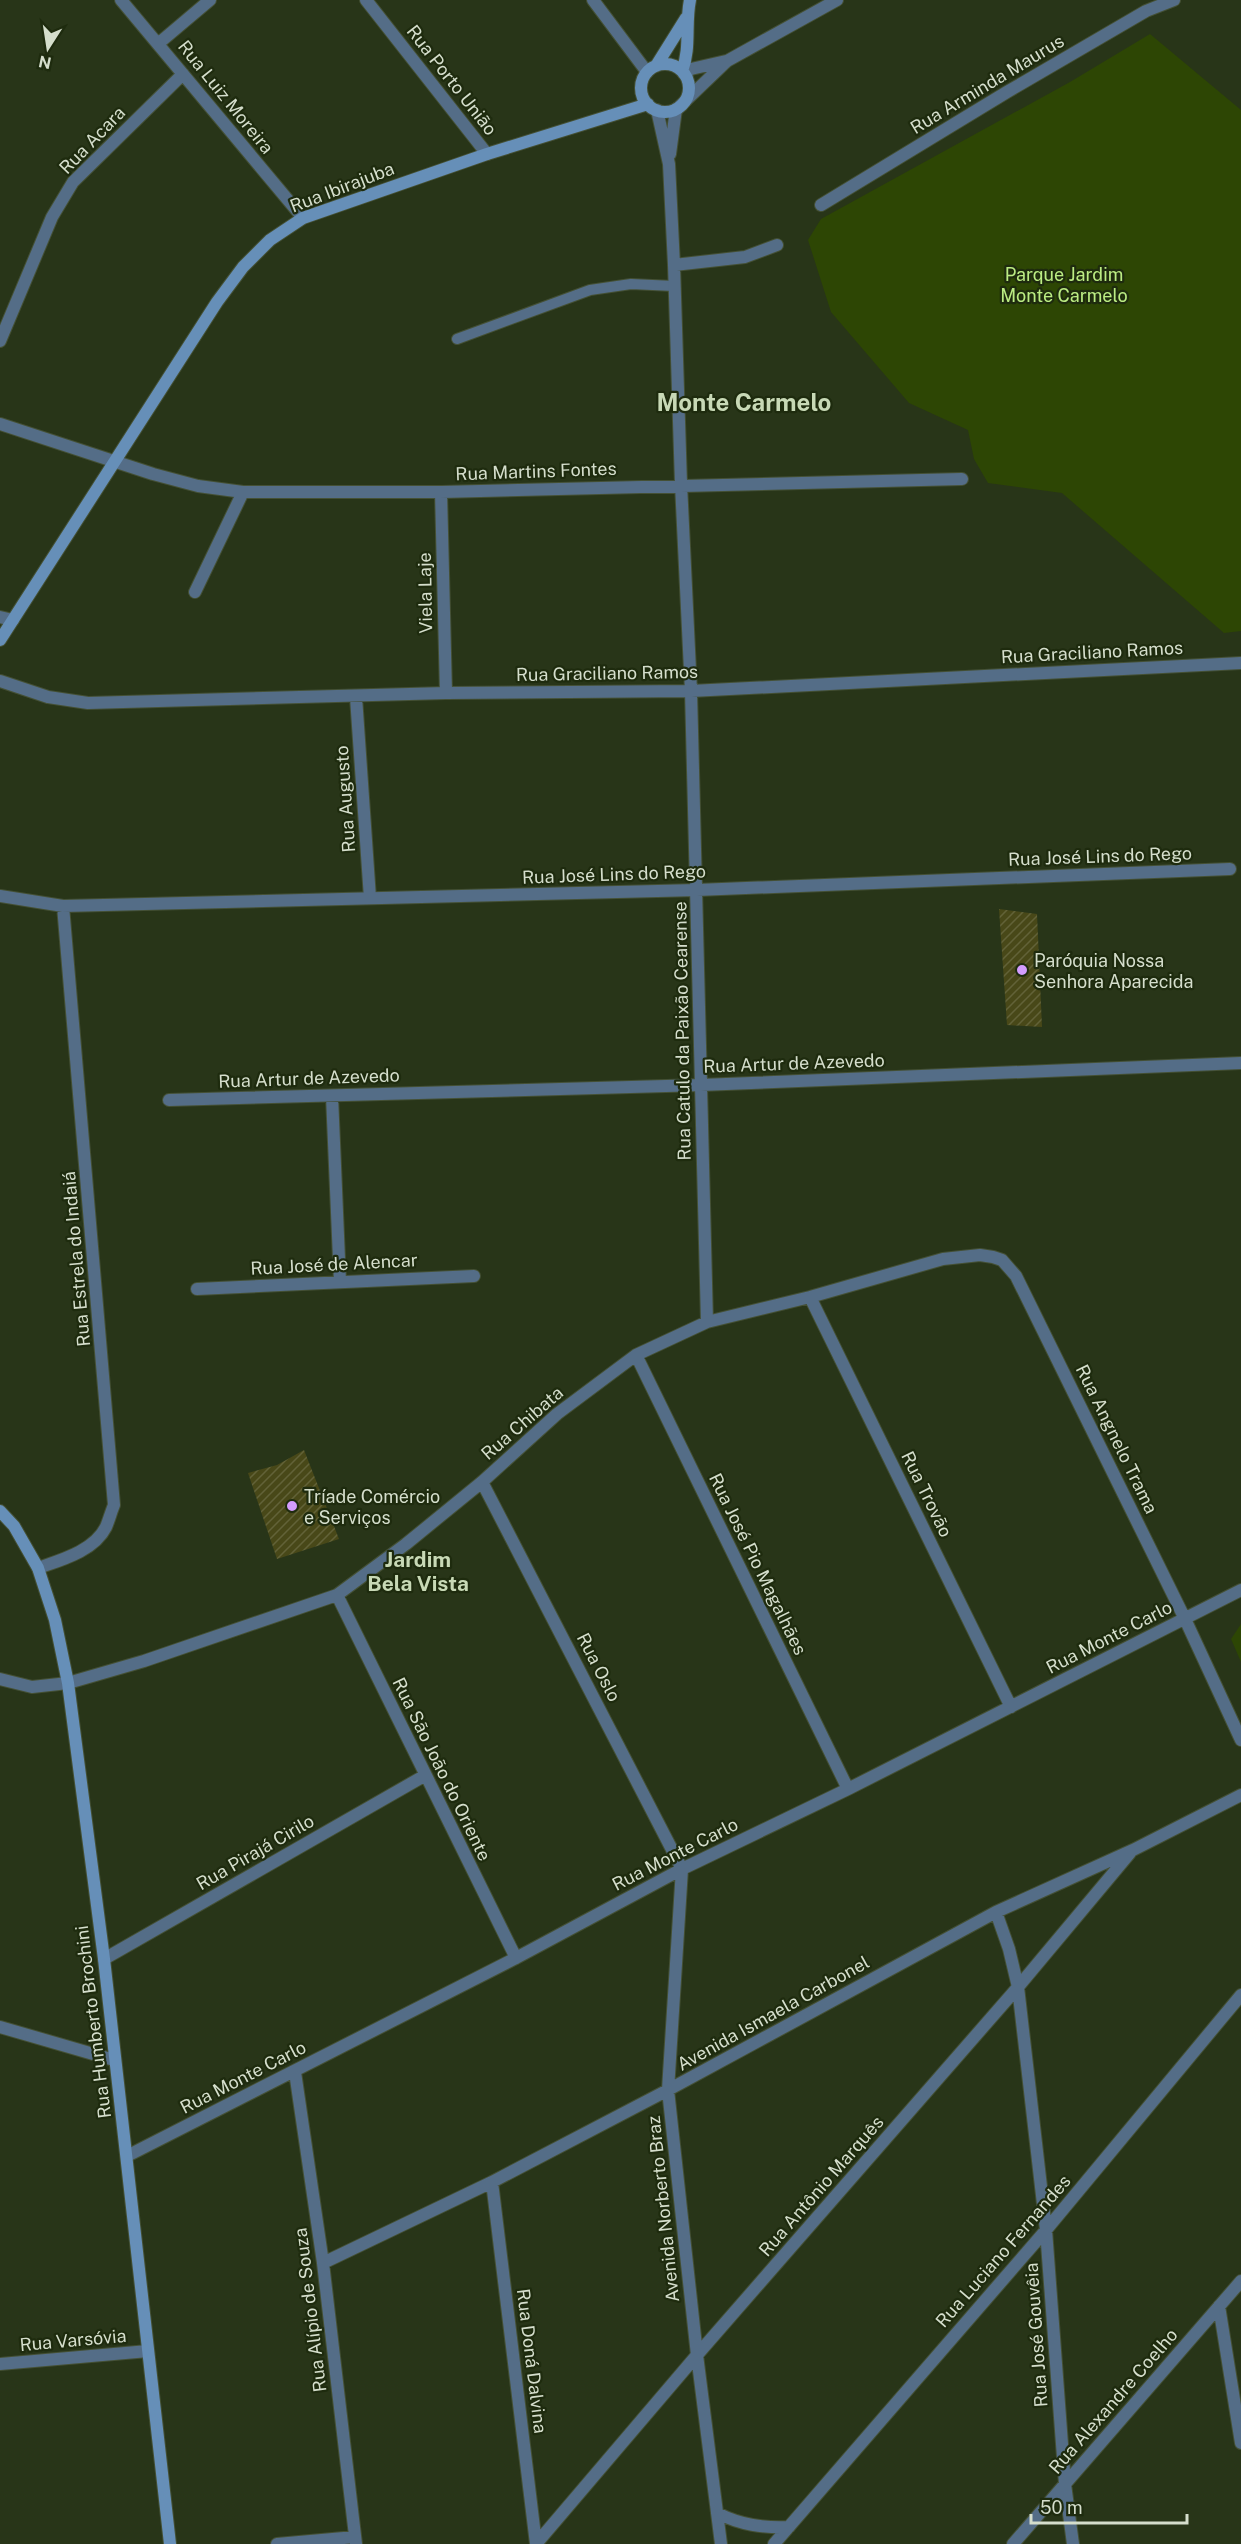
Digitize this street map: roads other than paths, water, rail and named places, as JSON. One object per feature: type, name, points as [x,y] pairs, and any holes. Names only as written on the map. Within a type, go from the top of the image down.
[{"type":"street","name":"Rua Luiz Moreira","points":[[121,0],[303,218]]},
{"type":"street","points":[[159,43],[210,0]]},
{"type":"street","name":"Rua Porto União","points":[[366,0],[487,154]]},
{"type":"street","points":[[593,0],[638,62],[649,71]]},
{"type":"street","points":[[678,108],[684,101],[689,88],[683,73],[687,53],[686,18],[690,0]]},
{"type":"street","points":[[686,18],[649,71],[641,92],[652,107],[663,112],[678,108],[727,61],[837,0]]},
{"type":"street","name":"Rua Arminda Maurus","points":[[821,205],[1077,51],[1146,11],[1174,0]]},
{"type":"street","points":[[683,73],[727,61]]},
{"type":"street","points":[[649,71],[665,64],[683,73]]},
{"type":"street","name":"Rua Acara","points":[[0,342],[52,217],[73,182],[183,74]]},
{"type":"street","name":"Rua Ibirajuba","points":[[620,113],[641,92]]},
{"type":"street","name":"Rua Ibirajuba","points":[[115,461],[243,267],[270,240],[303,218],[487,154],[620,113],[652,107]]},
{"type":"street","name":"Rua Catulo da Paixão Cearense","points":[[652,107],[669,164]]},
{"type":"street","name":"Rua Catulo da Paixão Cearense","points":[[678,108],[669,164],[691,691],[707,1322]]},
{"type":"street","points":[[674,265],[745,257],[777,245]]},
{"type":"street","name":"Rua Martins Fontes","points":[[0,424],[198,486],[243,492],[441,492],[681,484],[962,479]]},
{"type":"street","points":[[0,640],[115,461]]},
{"type":"street","points":[[195,592],[243,492]]},
{"type":"street","name":"Viela Laje","points":[[441,492],[446,693]]},
{"type":"street","points":[[0,617],[13,620]]},
{"type":"street","name":"Rua Graciliano Ramos","points":[[0,681],[48,697],[88,703],[446,693],[691,691],[1241,663]]},
{"type":"street","name":"Rua Augusto","points":[[356,697],[370,898]]},
{"type":"street","name":"Rua José Lins do Rego","points":[[0,896],[63,906],[696,890],[1230,868]]},
{"type":"street","name":"Rua Estrela do Indaiá","points":[[38,1568],[64,1559],[91,1544],[105,1529],[114,1505],[63,906]]},
{"type":"street","name":"Rua Artur de Azevedo","points":[[169,1100],[701,1085],[1241,1063]]},
{"type":"street","points":[[332,1095],[340,1282]]},
{"type":"street","name":"Rua Chibata","points":[[0,1679],[32,1687],[68,1683],[144,1661],[337,1595],[366,1575],[483,1482],[557,1414],[636,1355],[707,1322],[810,1297],[943,1259],[980,1255],[993,1257],[1002,1260],[1016,1276]]},
{"type":"street","name":"Rua José de Alencar","points":[[197,1289],[474,1276]]},
{"type":"street","name":"Rua Angnelo Trama","points":[[1016,1276],[1185,1619],[1241,1740]]},
{"type":"street","name":"Rua Trovão","points":[[810,1297],[1011,1707]]},
{"type":"street","name":"Rua José Pio Magalhães","points":[[636,1355],[849,1789]]},
{"type":"street","name":"Rua Oslo","points":[[483,1482],[682,1869]]},
{"type":"street","name":"Rua Humberto Brochini","points":[[0,1511],[14,1526],[38,1568],[56,1620],[68,1683],[104,1959],[170,2544]]},
{"type":"street","name":"Rua Monte Carlo","points":[[127,2156],[516,1958],[682,1869],[849,1789],[1241,1590]]},
{"type":"street","name":"Rua São João do Oriente","points":[[337,1595],[424,1776],[516,1958]]},
{"type":"street","name":"Rua Pirajá Cirilo","points":[[104,1959],[424,1776]]},
{"type":"street","name":"Avenida Ismaela Carbonel","points":[[323,2263],[492,2182],[669,2090],[996,1912],[1133,1850],[1241,1795]]},
{"type":"street","name":"Rua Antônio Marquês","points":[[536,2544],[697,2355],[1018,1987],[1133,1850]]},
{"type":"street","name":"Avenida Norberto Braz","points":[[682,1869],[669,2090],[697,2355],[721,2544]]},
{"type":"street","name":"Rua José Gouvêia","points":[[996,1912],[1018,1987],[1046,2230],[1065,2484],[1073,2544]]},
{"type":"street","name":"Rua Luciano Fernandes","points":[[774,2544],[1046,2230],[1241,1995]]},
{"type":"street","points":[[0,2028],[114,2060]]},
{"type":"street","name":"Rua Alípio de Souza","points":[[295,2072],[323,2263],[355,2540]]},
{"type":"street","name":"Rua Doná Dalvina","points":[[492,2182],[536,2544]]},
{"type":"street","name":"Rua Alexandre Coelho","points":[[1013,2544],[1241,2281]]},
{"type":"street","points":[[1219,2306],[1241,2443]]},
{"type":"street","name":"Rua Varsóvia","points":[[0,2364],[148,2351]]},
{"type":"street","points":[[717,2513],[742,2524],[773,2528],[789,2527]]},
{"type":"street","points":[[277,2544],[355,2540]]},
{"type":"lane","points":[[457,339],[590,290],[631,284],[674,286]]},
{"type":"place","name":"Paróquia Nossa Senhora Aparecida","points":[[1022,970]]},
{"type":"place","name":"Tríade Comércio e Serviços","points":[[292,1506]]},
{"type":"district","name":"Monte Carmelo","points":[[744,402]]},
{"type":"district","name":"Jardim Bela Vista","points":[[418,1571]]},
{"type":"park label","name":"Parque Jardim Monte Carmelo","points":[[1064,284]]}]
